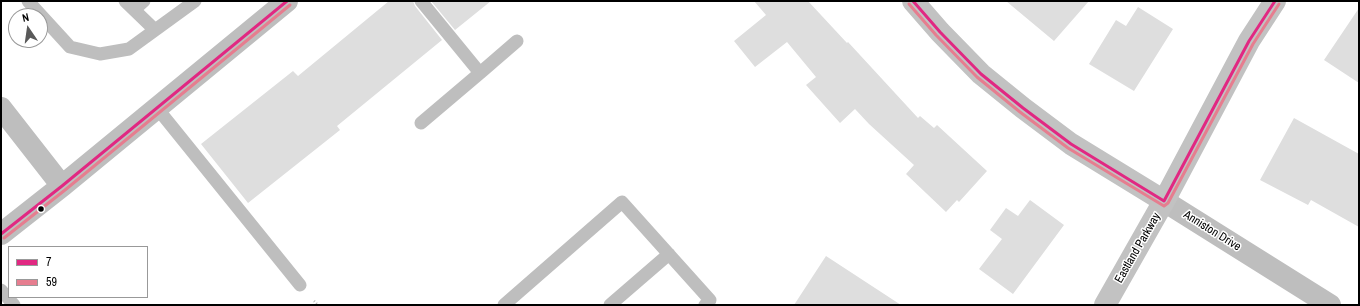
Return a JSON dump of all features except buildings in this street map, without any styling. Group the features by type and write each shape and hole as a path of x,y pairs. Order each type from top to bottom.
{"street":[{"path":"1,234 288,1"},
{"name":"Anniston Drive","path":"913,1 940,32 981,74 1071,144 1330,305"},
{"name":"Eastland Parkway","path":"1105,305 1164,201 1249,41 1274,1"},
{"path":"1,108 62,186"}],"lane":[{"path":"28,1 70,47 100,54 129,49 195,1"},
{"path":"421,1 480,73"},
{"path":"135,4 155,30"},
{"path":"421,124 517,40"},
{"path":"157,108 300,286"},
{"path":"504,305 622,202 710,300 705,305"},
{"path":"610,305 669,254"},
{"path":"1,290 14,305"}],"transit line":[{"name":"7","path":"1,234 62,186 287,1"},
{"name":"7","path":"913,1 940,32 981,74 1023,108 1071,144 1164,201 1249,41 1275,1"},
{"name":"59","path":"909,4 936,35 977,77 1020,112 1068,148 1164,206 1168,203 1253,44 1279,4"},
{"name":"59","path":"4,238 65,190 290,5"}]}
